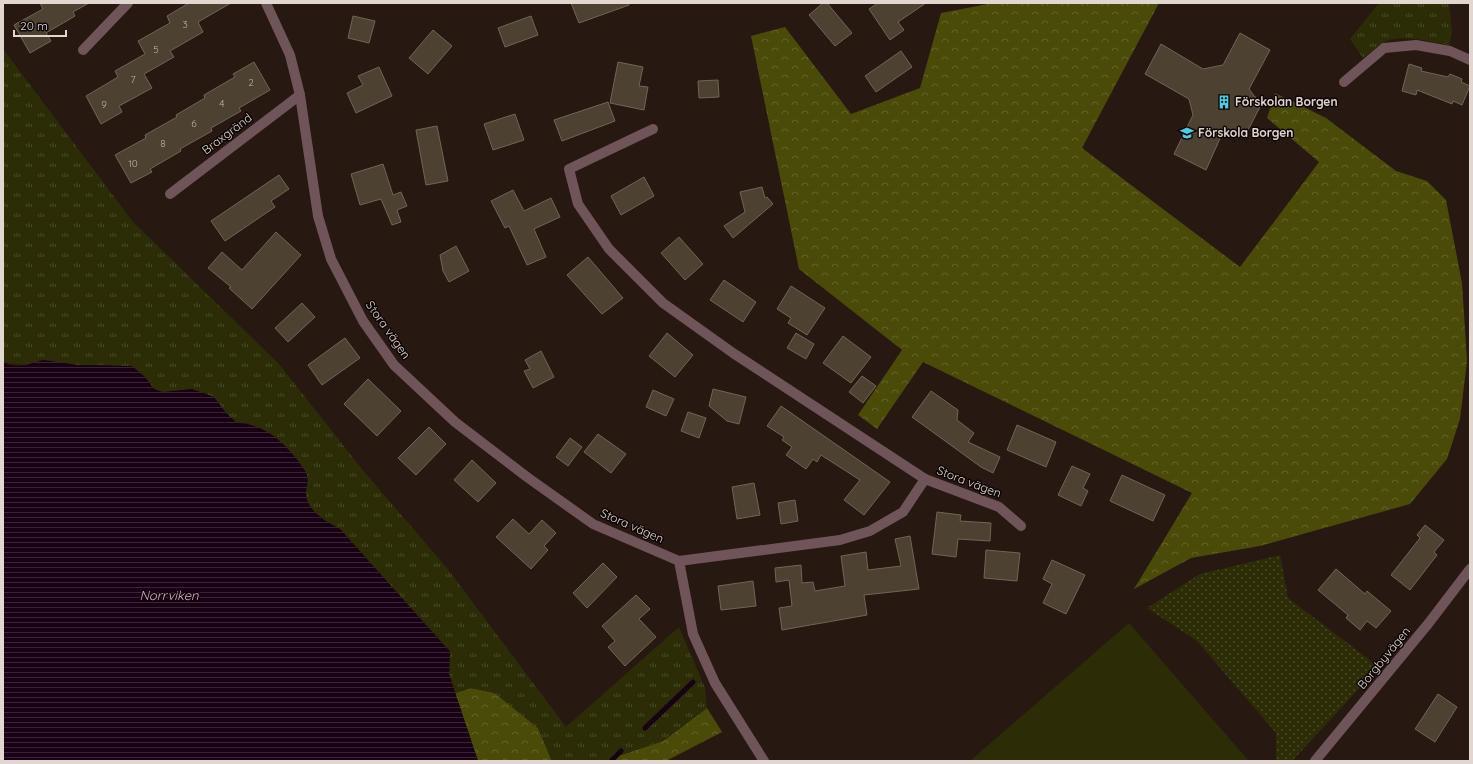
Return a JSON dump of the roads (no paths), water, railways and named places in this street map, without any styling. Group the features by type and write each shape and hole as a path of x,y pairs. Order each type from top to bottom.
{"street":[{"path":"83,50 128,3"},
{"name":"Stora vägen","path":"266,3 290,55 300,95 318,216 331,260 363,321 394,365 456,422 527,477 593,524 679,561 840,540 870,531 903,512 925,479"},
{"path":"1344,82 1384,48 1416,45 1450,51 1470,60"},
{"name":"Braxgränd","path":"170,194 300,95"},
{"name":"Stora vägen","path":"653,129 569,169 578,204 609,248 663,303 733,354 925,479 1000,507 1021,526"},
{"path":"679,561 693,634 715,683 764,761"},
{"name":"Borgbyvägen","path":"1315,761 1428,624 1470,568"}],"water":[{"name":"Norrviken","path":"43,360 77,365 132,366 145,377 154,389 163,392 192,389 214,397 226,413 237,423 256,426 272,435 287,447 299,462 308,477 306,493 309,505 318,515 340,529 450,652 449,674 478,761 3,761 3,361 7,364 17,366"}],"waterway":[{"path":"645,728 693,682"},
{"path":"611,761 621,751"}],"place":[{"name":"Förskolan Borgen","path":"1224,102"},
{"name":"Förskola Borgen","path":"1187,133"}]}
